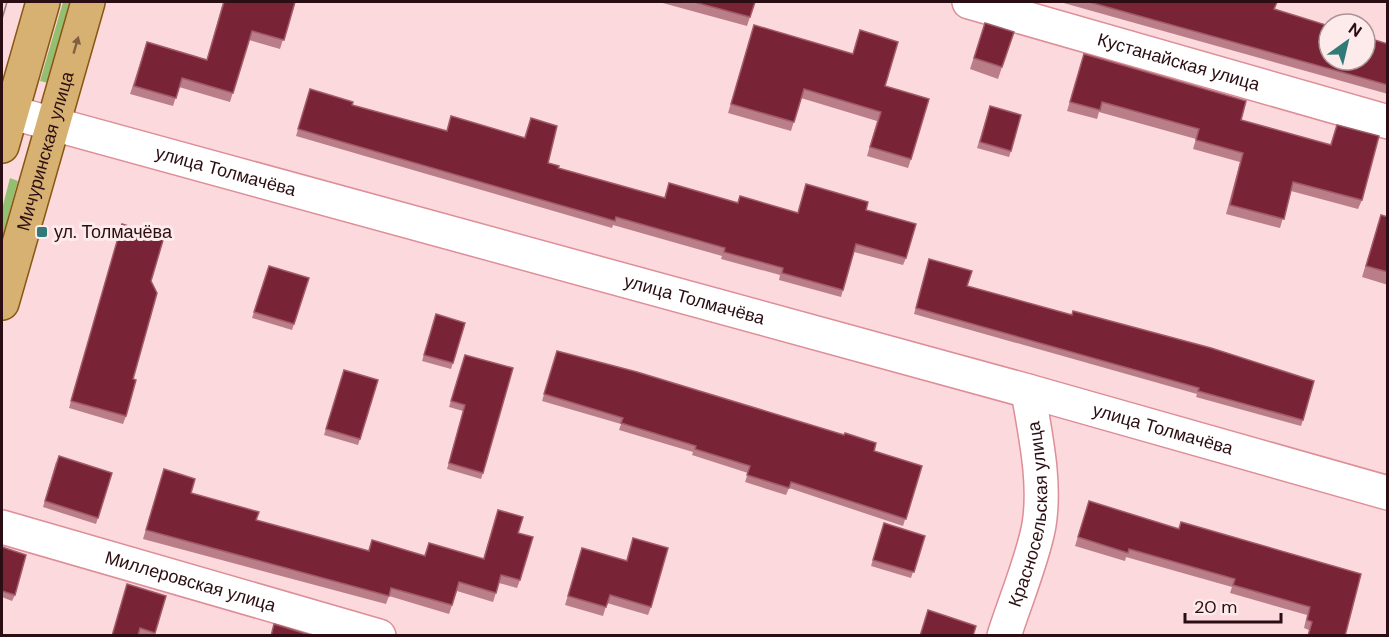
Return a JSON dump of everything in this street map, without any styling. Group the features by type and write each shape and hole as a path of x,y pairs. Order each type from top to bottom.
{"main road":[{"path":"2,146 6,112 43,2"},
{"name":"Мичуринская улица","path":"2,303 88,2"}],"street":[{"name":"Кустанайская улица","path":"969,2 1388,122"},
{"name":"улица Толмачёва","path":"6,112 1028,391 1388,493"},
{"name":"Красносельская улица","path":"1004,636 1039,525 1038,452 1028,391"},
{"name":"Миллеровская улица","path":"2,527 379,636"}],"green space":[{"path":"63,2 71,2 48,83 40,81"},
{"path":"10,178 18,181 2,239 2,209"}],"building":[{"path":"224,2 295,2 284,40 252,31 233,93 182,78 176,98 134,86 147,42 207,60"},
{"path":"694,2 755,2 750,17"},
{"path":"1089,2 1277,2 1274,9 1317,22 1317,65"},
{"path":"985,23 1014,32 1002,67 974,58"},
{"path":"754,25 853,54 860,30 898,42 885,86 929,99 911,159 870,147 881,112 804,89 794,122 731,104"},
{"path":"1377,41 1388,44 1388,85 1341,72 1377,72"},
{"path":"1084,54 1246,101 1241,120 1331,145 1337,125 1379,136 1362,200 1293,182 1284,219 1230,205 1243,153 1196,140 1199,129 1102,102 1100,110 1070,102"},
{"path":"310,89 353,102 352,105 447,131 451,116 525,138 531,118 557,126 548,163 559,166 558,168 665,198 669,183 738,203 740,196 798,213 806,184 868,202 866,210 916,224 906,258 856,244 843,290 782,273 783,268 724,252 725,248 616,217 615,221 298,129"},
{"path":"990,106 1021,115 1011,151 980,142"},
{"path":"1381,215 1388,217 1388,272 1366,266"},
{"path":"122,224 164,237 151,281 157,293 133,379 136,380 126,416 71,401"},
{"path":"929,259 972,271 967,286 1072,315 1073,311 1211,348 1314,381 1303,420 1198,391 1199,388 916,308"},
{"path":"269,266 309,278 294,324 254,312"},
{"path":"436,314 465,323 453,363 424,355"},
{"path":"557,351 637,372 876,443 874,451 922,466 906,519 791,482 789,488 747,475 750,466 695,449 696,446 621,423 623,418 544,394"},
{"path":"465,355 513,368 483,473 449,463 465,405 451,401"},
{"path":"344,370 378,380 360,439 326,429"},
{"path":"59,456 112,473 98,518 45,501"},
{"path":"164,469 195,479 191,493 259,512 256,520 369,551 372,540 425,556 429,543 484,559 498,510 523,517 518,533 533,537 520,580 501,575 496,593 459,582 452,605 391,588 389,596 146,530"},
{"path":"1089,501 1179,529 1181,522 1361,574 1345,636 1308,636 1312,622 1307,620 1310,607 1233,585 1235,579 1129,549 1128,553 1078,537"},
{"path":"884,523 925,536 914,572 873,560"},
{"path":"633,538 668,548 651,607 610,595 606,607 568,596 582,548 627,561"},
{"path":"2,547 26,555 15,595 2,591"},
{"path":"127,584 166,596 155,633 140,628 138,636 112,636"},
{"path":"928,610 976,626 973,636 920,636"},
{"path":"274,624 313,636 271,636"}],"tram line":[{"path":"2,19 7,2"}],"place":[{"name":"ул. Толмачёва","path":"42,232"}]}
